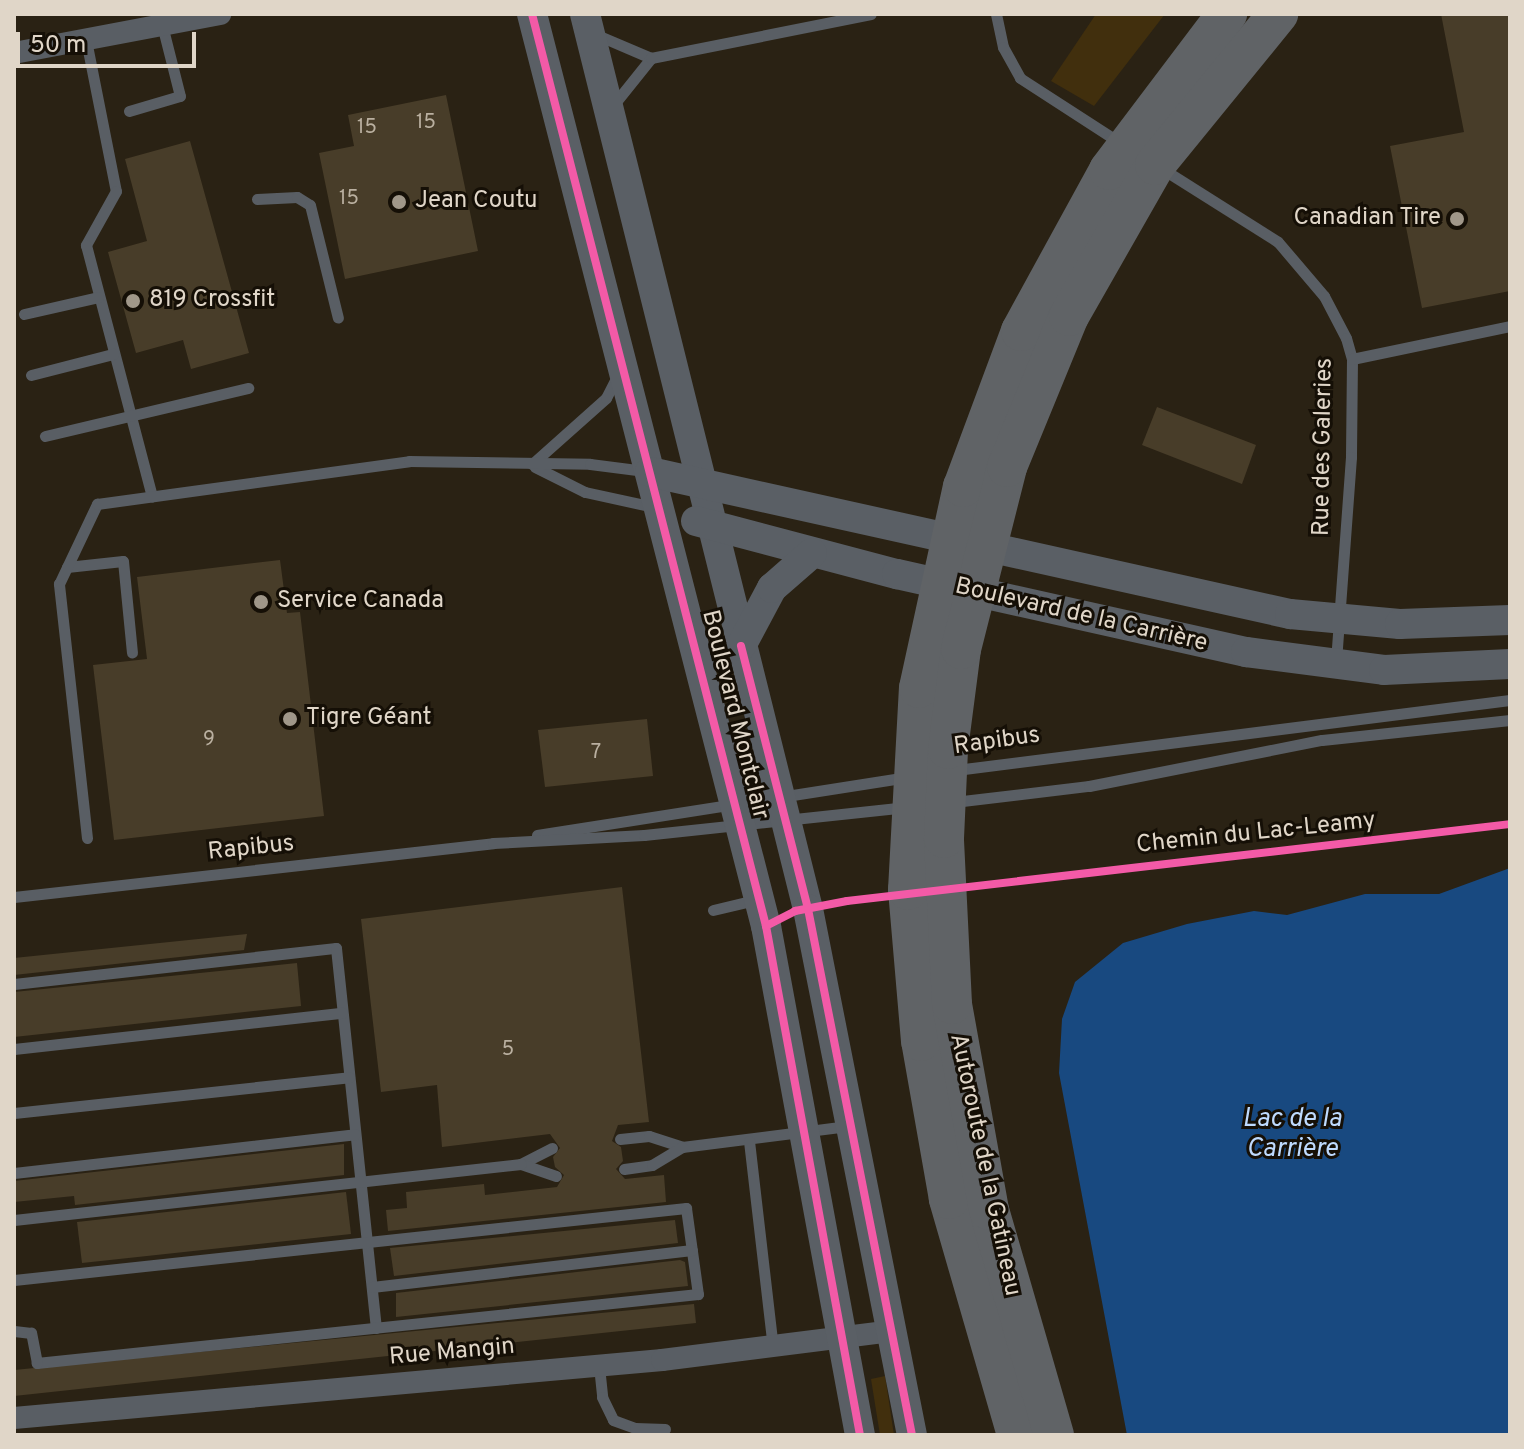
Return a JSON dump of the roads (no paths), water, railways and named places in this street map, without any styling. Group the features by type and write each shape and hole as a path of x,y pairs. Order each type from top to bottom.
{"highway":[{"name":"Autoroute de la Gatineau","path":"1017,1435 949,1199 916,1007 909,823 924,658 963,487 1026,319 1109,170 1173,79 1227,14"},
{"name":"Autoroute de la Gatineau","path":"1054,1435 989,1210 952,1004 944,838 961,649 1001,486 1069,316 1160,158 1278,14"},
{"path":"1001,1386 1008,1435"}],"main road":[{"name":"Boulevard Montclair","path":"532,14 620,368 660,509 759,899 806,1133 860,1435"},
{"name":"Boulevard Montclair","path":"587,21 698,481 783,807 853,1125 912,1435"},
{"name":"Boulevard de la Carrière","path":"650,472 1244,605 1339,620 1438,625 1510,620"},
{"name":"Boulevard de la Carrière","path":"660,509 710,526 812,553 1199,643 1336,665 1408,670 1510,664"},
{"path":"741,646 772,588 812,553"}],"street":[{"path":"14,53 220,14"},
{"name":"Rue Mangin","path":"14,1418 599,1366 893,1331"}],"lane":[{"path":"587,21 607,44 651,58 871,14"},
{"path":"996,14 1003,47 1020,78 1042,95 1134,151"},
{"path":"129,111 180,96 162,25"},
{"path":"86,40 116,191 86,245 152,496"},
{"path":"610,123 617,96 651,58"},
{"name":"Rue des Galeries","path":"1148,159 1227,208 1296,259 1336,316 1352,359 1351,457 1336,665"},
{"path":"257,199 297,197 310,205 338,318"},
{"path":"24,314 98,297"},
{"path":"1352,359 1510,326"},
{"path":"31,375 113,354"},
{"path":"531,465 606,398 620,368"},
{"path":"45,436 248,388"},
{"path":"87,838 59,584 97,504 346,465 409,461 590,464 650,472"},
{"path":"531,465 585,492 660,509"},
{"path":"67,567 123,561 132,653"},
{"name":"Rapibus","path":"14,897 738,813 783,807 860,783 1510,700"},
{"path":"935,804 1089,786 1322,740 1510,720"},
{"name":"Rapibus","path":"493,843 783,807 862,811 921,805"},
{"path":"713,910 759,899"},
{"path":"14,984 336,948 376,1328"},
{"path":"14,1049 342,1013"},
{"path":"14,1113 349,1077"},
{"path":"620,1139 649,1136 682,1147 749,1141 853,1125"},
{"path":"14,1173 355,1134"},
{"path":"749,1141 773,1347"},
{"path":"624,1169 652,1165 682,1147"},
{"path":"14,1220 521,1164 552,1148"},
{"path":"521,1164 556,1176"},
{"path":"14,1280 686,1208 698,1294 37,1363 31,1333 14,1331"},
{"path":"372,1287 692,1250"},
{"path":"599,1366 604,1406 613,1420 635,1428 665,1429"}],"water":[{"name":"Lac de la Carrière","path":"1510,868 1510,1435 1127,1435 1059,1073 1062,1019 1075,982 1123,943 1187,924 1254,911 1287,915 1365,894 1439,894"}],"place":[{"name":"Jean Coutu","path":"399,202"},
{"name":"Canadian Tire","path":"1457,219"},
{"name":"819 Crossfit","path":"133,301"},
{"name":"Service Canada","path":"261,602"},
{"name":"Tigre Géant","path":"290,719"}]}
